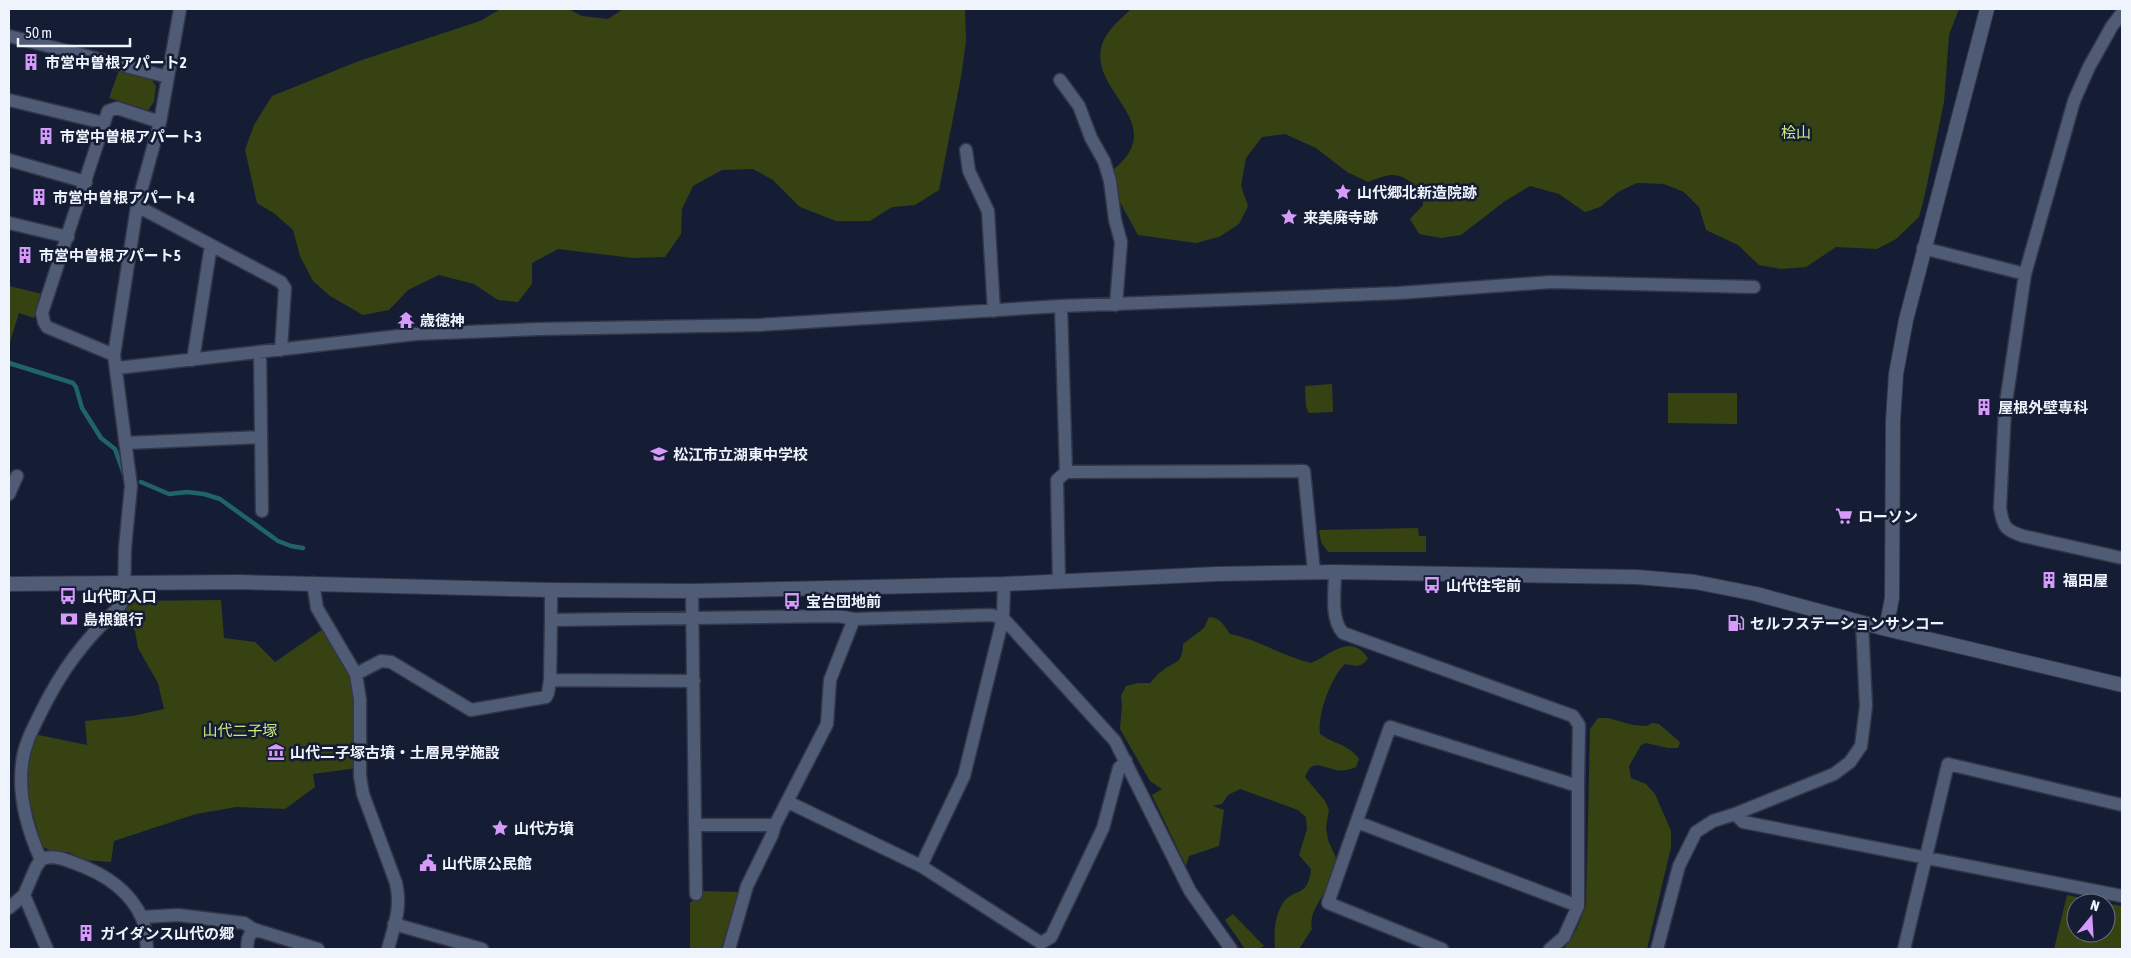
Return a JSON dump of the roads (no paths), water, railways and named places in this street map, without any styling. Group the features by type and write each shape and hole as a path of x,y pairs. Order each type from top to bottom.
{"street":[{"path":"41,860 34,846 24,806 21,778 26,743 52,690 77,651 119,607 124,599 125,548 131,486 114,355 137,206 160,122 180,9"},
{"path":"1886,629 1892,598 1893,421 1896,374 1906,320 1923,248 1987,9"},
{"path":"2122,13 2107,34 2074,101 2024,274 2005,409 2000,508 2002,522 2008,531 2122,558"},
{"path":"9,36 168,76"},
{"path":"1060,80 1079,106 1091,138 1104,161 1110,181 1115,220 1121,242 1116,305"},
{"path":"9,100 104,124"},
{"path":"114,355 47,326 42,313 108,111 117,108 160,122"},
{"path":"966,150 969,171 988,211 994,311"},
{"path":"9,160 86,182"},
{"path":"137,206 281,282 285,288 281,350"},
{"path":"9,223 68,237"},
{"path":"193,360 211,245"},
{"path":"1923,248 2024,274"},
{"path":"116,368 416,334 538,329 759,325 1061,306 1400,293 1551,282 1754,287"},
{"path":"1061,306 1066,472"},
{"path":"260,352 262,511"},
{"path":"126,443 261,437"},
{"path":"1059,582 1056,480 1066,472 1304,471 1314,572"},
{"path":"9,494 16,476"},
{"path":"9,584 125,582 314,583 552,590 692,591 1004,584 1217,574 1314,572 1637,577 1686,582 1756,594 1886,629 2122,685"},
{"path":"1334,572 1335,616 1337,627 1343,633 1573,716 1579,725 1578,906 1564,937 1550,949"},
{"path":"314,583 317,608 356,674 360,700 360,776 363,794 396,883 399,904 388,949"},
{"path":"921,866 964,776 1003,618 1004,584"},
{"path":"356,674 381,661 391,662 471,710 546,697 550,680 552,590"},
{"path":"692,591 696,894"},
{"path":"551,620 838,616 854,619 990,615 1003,618 1115,741 1190,891 1230,949"},
{"path":"729,949 747,886 775,825 827,724 830,680 854,619"},
{"path":"1656,949 1679,866 1684,852 1696,832 1712,821 1735,814 1834,774 1850,762 1861,746 1866,706 1862,623"},
{"path":"550,680 694,681"},
{"path":"1442,949 1328,903 1390,728 1578,786"},
{"path":"788,802 921,866 1041,943 1051,937 1099,836 1119,768 1126,761"},
{"path":"1904,949 1948,764 2122,805"},
{"path":"1735,814 1743,822 2122,896"},
{"path":"1357,822 1578,906"},
{"path":"695,825 775,825"},
{"path":"9,908 24,895 41,860 50,857 69,861 87,867 111,879 125,894 142,917 147,949"},
{"path":"24,895 47,949"},
{"path":"142,917 196,916 244,923 253,929 318,949"},
{"path":"394,924 482,949"},
{"path":"247,949 248,939 253,929"}],"waterway":[{"path":"9,363 73,383 82,408 101,438 115,449 124,474"},
{"path":"141,482 169,494 187,492 204,494 220,499 278,541 303,548"}],"place":[{"name":"市営中曽根アパート2","path":"31,62"},
{"name":"市営中曽根アパート3","path":"46,136"},
{"name":"山代郷北新造院跡","path":"1343,192"},
{"name":"市営中曽根アパート4","path":"39,197"},
{"name":"来美廃寺跡","path":"1289,217"},
{"name":"市営中曽根アパート5","path":"25,255"},
{"name":"歳徳神","path":"406,320"},
{"name":"屋根外壁専科","path":"1984,407"},
{"name":"松江市立湖東中学校","path":"659,454"},
{"name":"ローソン","path":"1844,516"},
{"name":"福田屋","path":"2049,580"},
{"name":"山代住宅前","path":"1432,585"},
{"name":"山代町入口","path":"68,596"},
{"name":"宝台団地前","path":"792,601"},
{"name":"島根銀行","path":"69,619"},
{"name":"セルフステーションサンコー","path":"1736,623"},
{"name":"山代二子塚古墳・土層見学施設","path":"276,752"},
{"name":"山代方墳","path":"500,828"},
{"name":"山代原公民館","path":"428,863"},
{"name":"ガイダンス山代の郷","path":"86,933"}],"park label":[{"name":"桧山","path":"1796,132"},
{"name":"山代二子塚","path":"240,730"}]}
